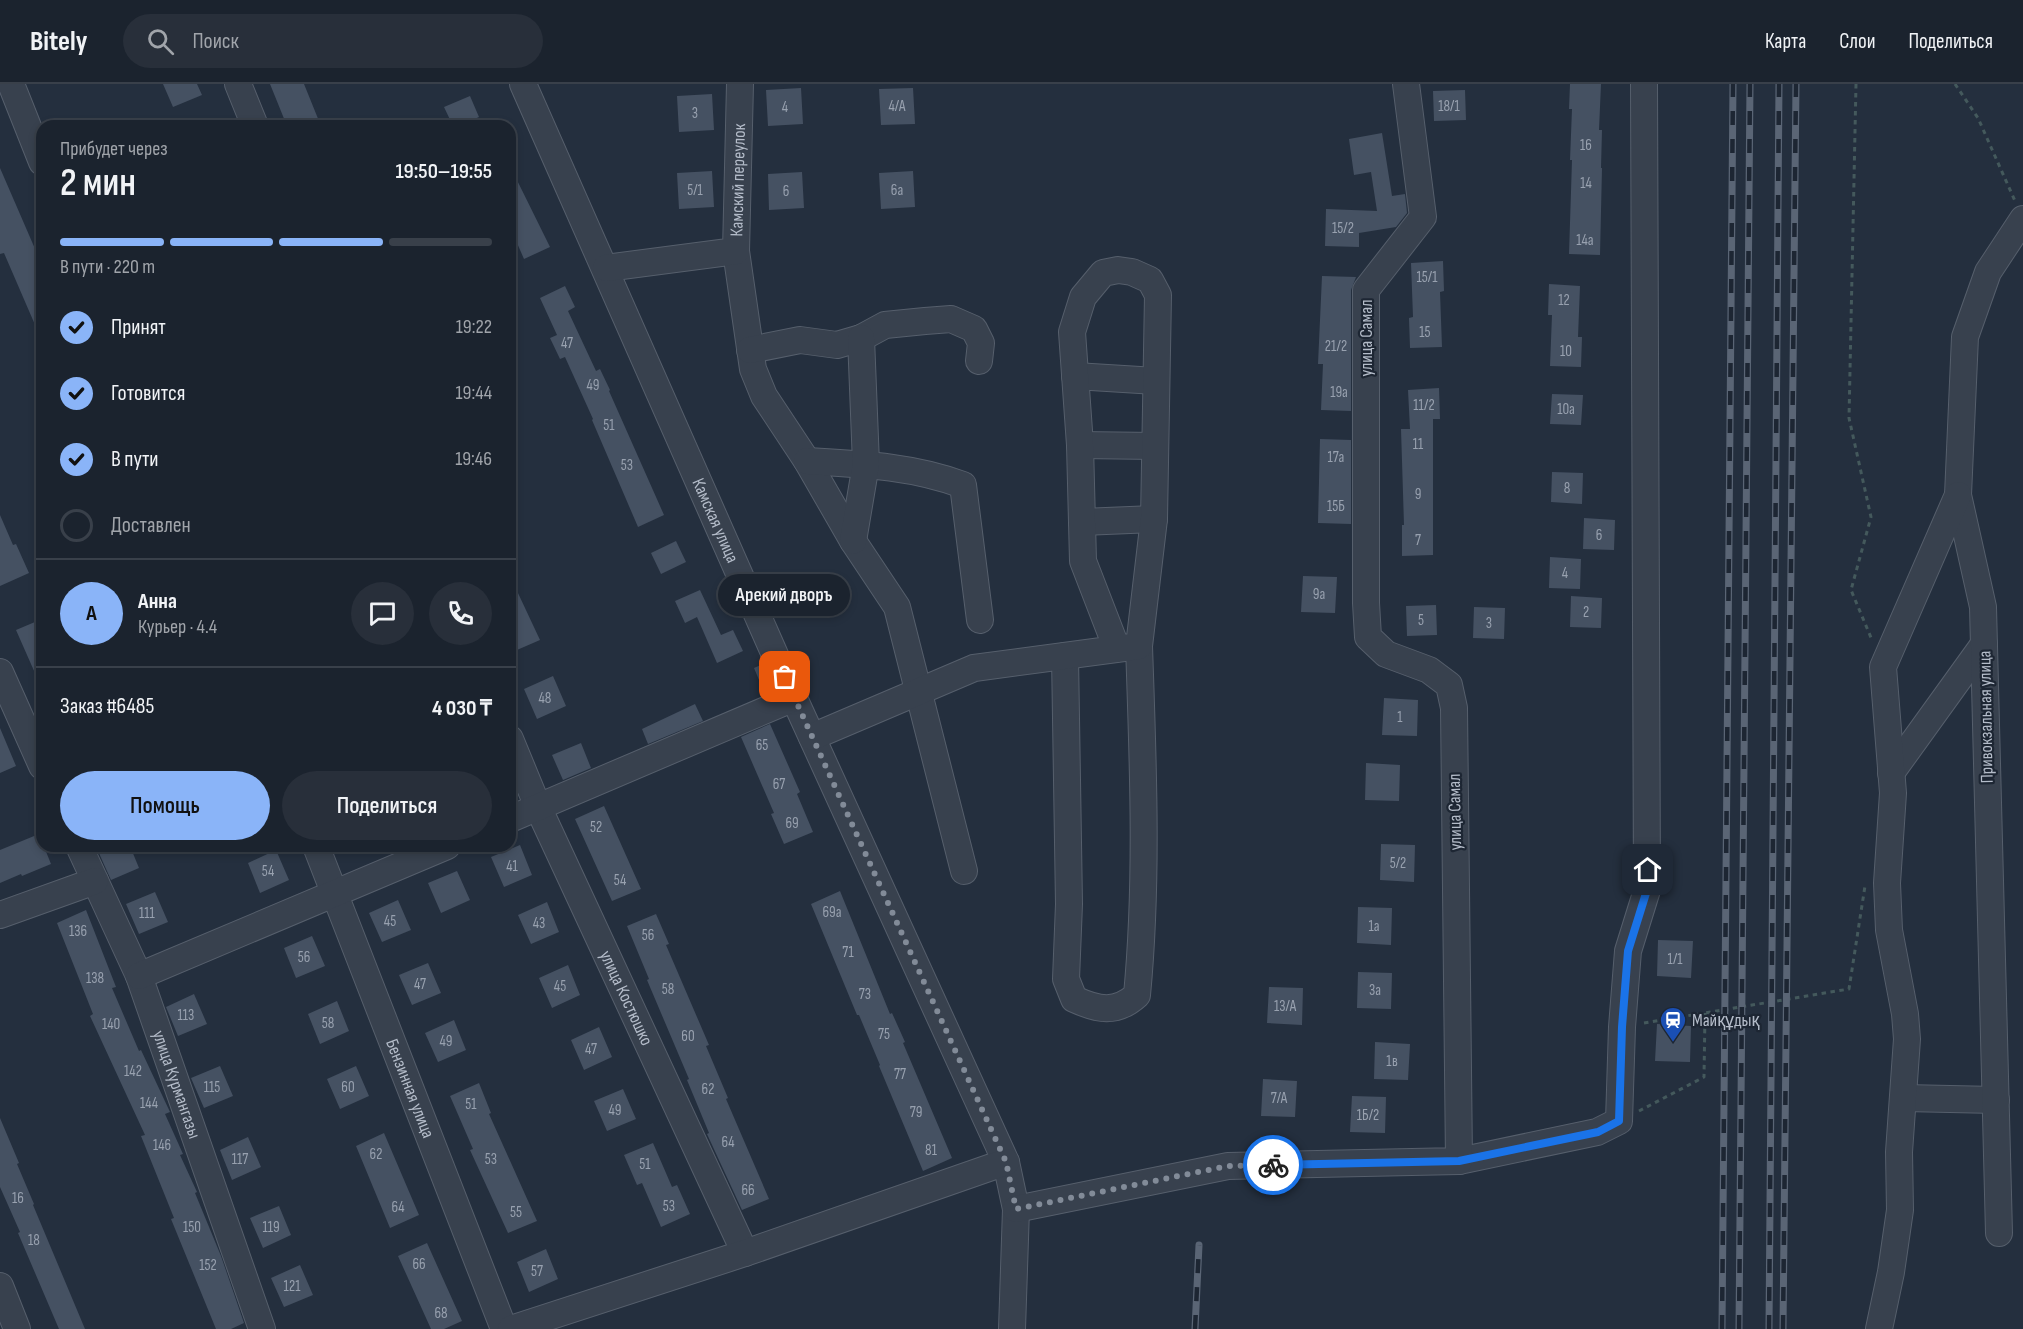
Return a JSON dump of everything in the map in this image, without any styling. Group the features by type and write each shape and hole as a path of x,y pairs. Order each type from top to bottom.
{"street":[{"path":"11,84 36,147"},
{"path":"238,84 253,120"},
{"name":"Камская улица","path":"523,84 794,698 1006,1162 1016,1209 1012,1329"},
{"name":"Камский переулок","path":"606,268 736,251 740,84"},
{"name":"улица Самал","path":"1406,84 1423,217 1366,291 1366,603 1368,637 1386,654 1429,670 1449,685 1454,708 1459,1161"},
{"path":"1016,1209 1228,1166 1459,1161 1598,1132 1619,1121 1622,1027 1628,951 1647,890 1644,84"},
{"name":"Привокзальная улица","path":"1999,1233 1983,608 1958,495 1965,337 1988,272 2022,219"},
{"path":"736,251 753,369 764,396 807,462 852,541 897,607 964,871"},
{"path":"1065,656 1069,904 1066,979 1074,999 1094,1009 1128,1003 1137,995 1142,942 1143,771 1128,648 1154,519 1158,295 1150,280 1132,272 1118,270 1103,273 1083,297 1072,332 1080,445 1083,561 1128,648"},
{"path":"750,350 800,340 837,345 861,338 885,325 951,319 974,329 981,344 979,361"},
{"path":"852,541 866,465 861,338"},
{"path":"1075,376 1156,381"},
{"path":"1080,445 1155,446"},
{"path":"807,462 866,465 939,476 963,485 980,620"},
{"path":"1879,1329 1891,1272 1900,1210 1899,1152 1907,1040 1905,1014 1895,968 1888,918 1887,883 1893,793 1883,667 1958,495"},
{"path":"1082,522 1154,519"},
{"path":"1891,773 1984,644"},
{"path":"812,737 974,668 1128,648"},
{"path":"0,672 7,707 36,756"},
{"path":"516,816 794,698"},
{"name":"улица Костюшко","path":"516,754 538,807 745,1253"},
{"name":"улица Курмангазы","path":"82,852 139,976 262,1329"},
{"name":"Бензинная улица","path":"318,852 504,1329"},
{"path":"139,976 433,852"},
{"path":"0,915 95,881"},
{"path":"1904,1098 1996,1100"},
{"path":"511,1329 745,1253 1006,1162"},
{"path":"0,1286 17,1329"}],"path":[{"path":"1856,84 1849,418 1871,517 1851,590 1883,667"},
{"path":"1955,84 1978,118 2022,219"},
{"path":"1622,1027 1848,989 1863,889 1868,880"},
{"path":"1619,1121 1704,1077 1705,1013"}],"building":[{"path":"163,84 197,84 202,95 173,107"},
{"path":"270,84 304,84 319,120 285,120"},
{"path":"1570,84 1601,84 1600,255 1569,254 1572,160 1570,160 1572,109 1569,109"},
{"path":"801,88 803,124 768,126 766,90"},
{"path":"913,88 915,124 881,125 879,89"},
{"path":"1465,90 1466,120 1434,121 1433,91"},
{"path":"712,94 714,130 679,132 677,96"},
{"path":"470,96 479,117 472,120 450,120 444,107"},
{"path":"1382,133 1392,196 1405,194 1407,213 1396,227 1359,233 1359,247 1325,246 1326,209 1377,211 1371,172 1354,175 1349,139"},
{"path":"0,168 36,251 36,327 4,253 0,254"},
{"path":"712,171 714,207 679,209 677,173"},
{"path":"913,171 915,207 881,209 879,173"},
{"path":"802,172 804,208 769,210 768,174"},
{"path":"516,178 550,247 524,259 516,241"},
{"path":"1443,261 1444,291 1440,292 1442,347 1410,348 1409,318 1413,317 1411,263"},
{"path":"1322,276 1356,277 1351,290 1351,411 1321,410 1323,364 1318,364"},
{"path":"1549,284 1580,286 1578,337 1582,337 1581,367 1550,366 1552,315 1548,315"},
{"path":"565,286 575,307 568,311 596,371 600,369 610,390 664,515 638,527 565,357 560,359 550,338 557,335 540,298"},
{"path":"1439,388 1440,419 1433,419 1433,555 1402,556 1402,525 1404,525 1401,429 1410,429 1408,390"},
{"path":"1552,394 1583,395 1581,425 1550,424"},
{"path":"1320,439 1351,440 1351,524 1318,523"},
{"path":"1552,472 1583,473 1582,504 1551,502"},
{"path":"0,515 29,573 0,586"},
{"path":"1584,518 1615,520 1614,550 1583,549"},
{"path":"676,541 686,562 661,574 651,553"},
{"path":"1550,557 1581,559 1580,589 1549,588"},
{"path":"1303,576 1337,577 1335,613 1301,612"},
{"path":"516,589 540,640 516,650"},
{"path":"700,590 721,635 733,630 743,651 717,663 697,617 685,623 675,601"},
{"path":"1571,596 1602,598 1601,628 1570,627"},
{"path":"1436,605 1437,635 1407,636 1406,606"},
{"path":"1474,607 1505,608 1504,639 1473,638"},
{"path":"36,622 36,675 16,630"},
{"path":"763,664 774,690 765,694 754,668"},
{"path":"553,676 566,706 537,719 524,689"},
{"path":"1384,698 1418,700 1417,736 1382,735"},
{"path":"695,704 703,721 648,744 642,729"},
{"path":"770,724 800,792 797,794 813,832 784,844 771,814 774,813 741,737"},
{"path":"0,728 16,766 0,773"},
{"path":"581,743 591,768 563,780 552,755"},
{"path":"1366,763 1400,765 1399,801 1365,800"},
{"path":"604,806 641,889 612,901 575,819"},
{"path":"36,835 36,852 46,852 51,864 0,883 0,850"},
{"path":"1381,844 1415,845 1414,882 1380,880"},
{"path":"520,845 532,875 504,887 491,857 503,852 516,852 516,847"},
{"path":"98,852 132,852 139,868 111,880"},
{"path":"272,852 277,852 289,880 260,893 248,863"},
{"path":"457,871 470,900 441,913 428,883"},
{"path":"840,891 952,1158 923,1171 811,904"},
{"path":"155,892 168,922 139,934 126,904"},
{"path":"398,900 411,930 382,942 369,913"},
{"path":"547,902 559,932 531,944 518,915"},
{"path":"1358,907 1392,908 1391,945 1357,943"},
{"path":"86,910 116,987 112,988 139,1051 141,1050 170,1112 165,1114 183,1154 180,1155 197,1192 195,1193 221,1256 244,1323 231,1329 216,1329 171,1219 174,1218 141,1136 145,1135 90,1016 93,1014 57,923"},
{"path":"656,914 669,944 666,945 709,1045 706,1046 728,1098 726,1099 769,1199 742,1210 707,1134 709,1133 687,1080 689,1079 627,926"},
{"path":"312,936 325,966 296,978 284,948"},
{"path":"1658,940 1693,941 1691,978 1657,976"},
{"path":"428,963 441,993 412,1005 399,975"},
{"path":"568,965 580,995 552,1008 539,978"},
{"path":"1358,972 1392,973 1391,1009 1357,1008"},
{"path":"1269,987 1303,988 1302,1025 1267,1023"},
{"path":"194,994 207,1024 178,1036 166,1007"},
{"path":"337,1001 349,1031 320,1044 308,1014"},
{"path":"454,1020 466,1050 438,1062 425,1033"},
{"name":"Майқұдық","path":"1657,1024 1691,1026 1690,1062 1655,1061"},
{"path":"599,1027 612,1057 584,1070 571,1040"},
{"path":"1375,1042 1410,1044 1408,1080 1374,1079"},
{"path":"220,1066 233,1096 204,1108 191,1078"},
{"path":"356,1066 369,1096 340,1109 327,1079"},
{"path":"1263,1079 1297,1081 1295,1117 1261,1116"},
{"path":"479,1083 491,1113 489,1114 537,1221 508,1233 470,1150 473,1149 450,1096"},
{"path":"623,1089 636,1119 607,1131 594,1101"},
{"path":"1352,1096 1386,1097 1385,1133 1350,1132"},
{"path":"0,1118 19,1163 17,1164 33,1205 85,1329 59,1329 18,1233 20,1232 0,1187"},
{"path":"384,1133 419,1215 390,1228 356,1146"},
{"path":"248,1137 261,1167 232,1180 220,1150"},
{"path":"653,1143 672,1187 677,1185 690,1214 661,1227 642,1183 637,1185 624,1155"},
{"path":"279,1206 291,1235 263,1248 250,1218"},
{"path":"427,1243 462,1321 444,1329 431,1329 398,1256"},
{"path":"546,1249 558,1279 529,1292 517,1262"},
{"path":"300,1265 313,1295 284,1307 271,1278"}],"railway":[{"path":"1722,1329 1733,84"},
{"path":"1739,1329 1750,84"},
{"path":"1769,1329 1779,84"},
{"path":"1783,1329 1796,84"},
{"path":"1195,1329 1199,1245"}],"way so far":[{"path":"785,677 1006,1162 1016,1209 1228,1166 1273,1165"}],"place":[{"name":"Арекий дворъ","path":"785,677"},
{"name":"Майқұдық","path":"1673,1043"}],"route":[{"path":"1273,1165 1459,1161 1598,1132 1619,1121 1622,1027 1628,951 1647,890 1648,870"}]}
